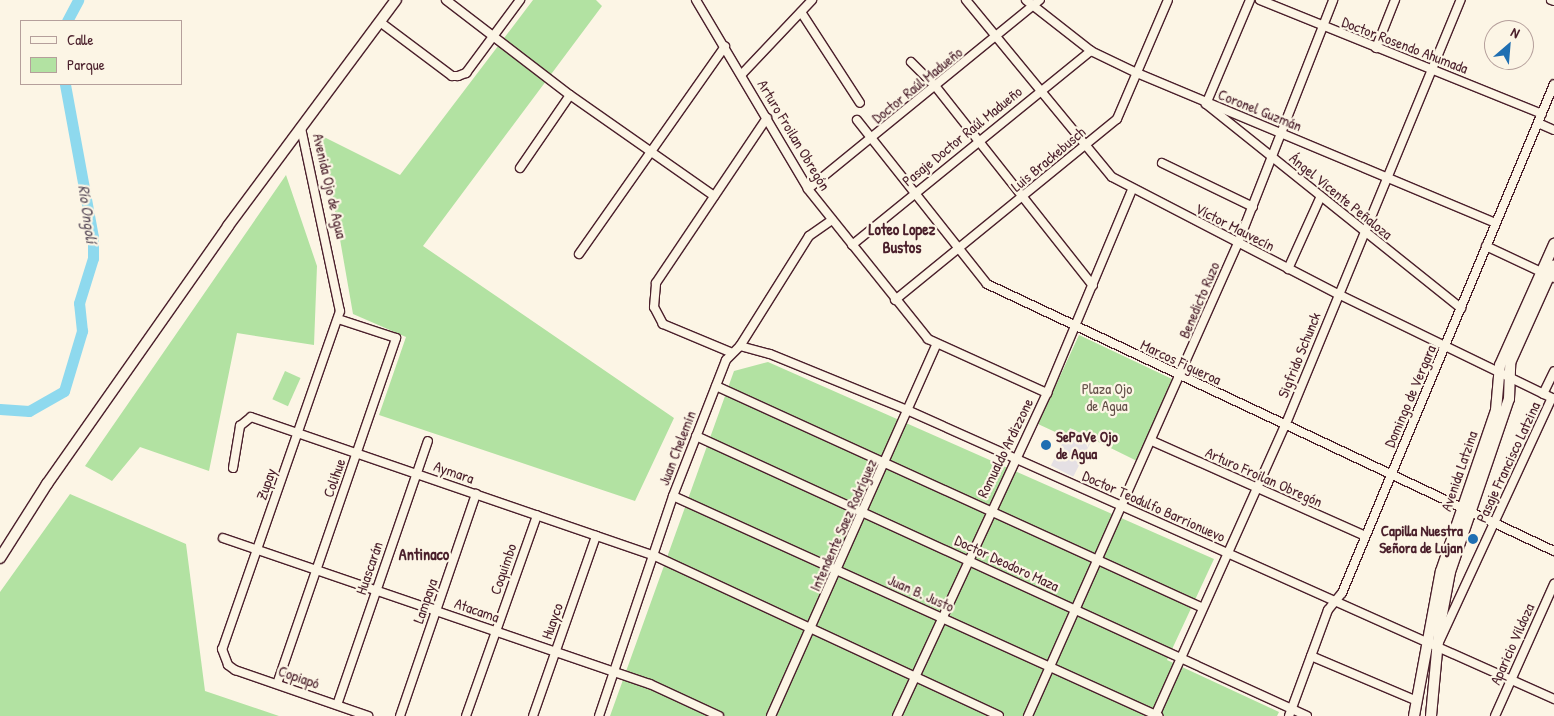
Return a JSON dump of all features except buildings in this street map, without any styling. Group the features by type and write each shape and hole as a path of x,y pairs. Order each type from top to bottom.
{"street":[{"name":"Avenida Ojo de Agua","path":"338,319 341,302 301,128 396,0"},
{"path":"446,0 570,95 714,196"},
{"path":"380,22 452,76 466,73 520,0"},
{"name":"Arturo Froilan Obregón","path":"696,0 742,74 808,189 928,339 1047,393"},
{"path":"742,74 812,0"},
{"name":"Víctor Mauvecín","path":"966,0 999,37 1039,91 1112,177 1132,190 1288,269 1499,374 1553,398"},
{"name":"Coronel Guzmán","path":"1026,0 1091,51 1137,73 1206,104 1280,132 1496,223"},
{"name":"Doctor Raúl Madueño","path":"808,189 999,37 1040,0"},
{"name":"Luis Brackebusch","path":"895,300 1024,198 1117,119 1168,0"},
{"path":"1206,104 1250,0"},
{"name":"Doctor Rosendo Ahumada","path":"1260,0 1322,28 1542,114"},
{"name":"Benedicto Ruzo","path":"1028,716 1152,441 1254,207 1280,132 1333,0"},
{"path":"1376,48 1395,0"},
{"name":"Sigfrido Schunck","path":"1156,716 1203,608 1230,555 1285,426 1461,0"},
{"path":"800,12 860,103"},
{"path":"579,254 725,46"},
{"name":"Pasaje Doctor Raúl Madueño","path":"852,245 914,192 980,143 1039,91 1091,51"},
{"path":"911,62 936,87 1093,286"},
{"name":"Domingo de Vergara","path":"1290,713 1334,603 1391,478 1446,348 1486,246 1554,84"},
{"path":"520,168 570,95"},
{"name":"Ángel Vicente Peñaloza","path":"1206,104 1364,234 1461,308"},
{"path":"767,118 656,283 654,307 663,324 730,352 740,346 809,236 832,220"},
{"name":"Marcos Figueroa","path":"856,120 987,284 1391,478 1554,551"},
{"path":"1538,124 1554,130"},
{"path":"0,558 47,484 301,128"},
{"path":"1162,164 1254,207"},
{"name":"Romualdo Ardizzone","path":"896,716 990,510 1017,460 1076,327 1132,190"},
{"path":"1288,269 1320,198"},
{"name":"Avenida Latzina","path":"1431,716 1432,644 1441,571 1466,513 1509,399 1510,363 1548,276 1554,244"},
{"path":"1486,246 1548,276"},
{"name":"Avenida Latzina","path":"1466,513 1496,410 1499,374 1554,265"},
{"name":"Zupay","path":"224,659 222,650 338,319"},
{"name":"Colihue","path":"277,684 396,338 338,319"},
{"name":"Intendente Saez Rodríguez","path":"771,716 864,513 937,344"},
{"name":"Doctor Teodulfo Barrionuevo","path":"740,346 770,354 907,410 1334,603 1432,644 1554,699"},
{"name":"Juan Chelemín","path":"599,716 655,556 673,496 730,352"},
{"path":"1543,394 1554,371"},
{"path":"716,386 1203,608"},
{"name":"Pasaje Francisco Latzina","path":"1432,644 1493,525 1553,398"},
{"name":"Aymara","path":"233,468 244,420 251,417 655,556 810,631 999,716"},
{"name":"Doctor Deodoro Maza","path":"696,436 1181,658 1290,713 1306,716"},
{"name":"Huascarán","path":"336,705 428,441"},
{"name":"Arturo Froilan Obregón","path":"1152,441 1365,536"},
{"name":"Lampaya","path":"400,716 476,494"},
{"name":"Juan B. Justo","path":"673,496 1156,716"},
{"name":"Coquimbo","path":"466,716 537,515"},
{"name":"Huayco","path":"533,716 596,536"},
{"name":"Atacama","path":"223,538 614,672 719,716"},
{"name":"Aparicio Vildoza","path":"1494,716 1554,584"},
{"name":"Avenida Latzina","path":"1414,716 1432,644"},
{"path":"1312,656 1417,701"},
{"name":"Copiapó","path":"224,659 235,670 368,716"}],"shaded area":[{"path":"1070,428 1092,439 1073,477 1051,465"}],"green space":[{"path":"533,0 596,0 602,6 423,246 674,418 635,501 379,415 406,337 353,314 322,136 400,175"},
{"path":"286,175 317,266 314,345 237,333 209,471 140,447 112,481 85,466"},
{"name":"Plaza Ojo de Agua","path":"1079,335 1172,379 1137,461 1070,428 1066,437 1038,424"},
{"path":"768,362 1214,559 1167,660 1279,712 1277,716 610,716 734,371"},
{"path":"285,371 301,378 288,406 272,399"},
{"path":"70,494 186,544 205,691 279,716 0,716 0,592"}],"waterway":[{"name":"Río Ongolí","path":"68,20 78,0"},
{"name":"Río Ongolí","path":"0,409 29,411 64,391 82,331 79,303 93,258 93,237 65,85"}],"place":[{"name":"SePaVe Ojo de Agua","path":"1046,445"},
{"name":"Capilla Nuestra Señora de Lujan","path":"1473,539"}],"district":[{"name":"Loteo Lopez Bustos","path":"902,238"},
{"name":"Antinaco","path":"424,554"}]}
